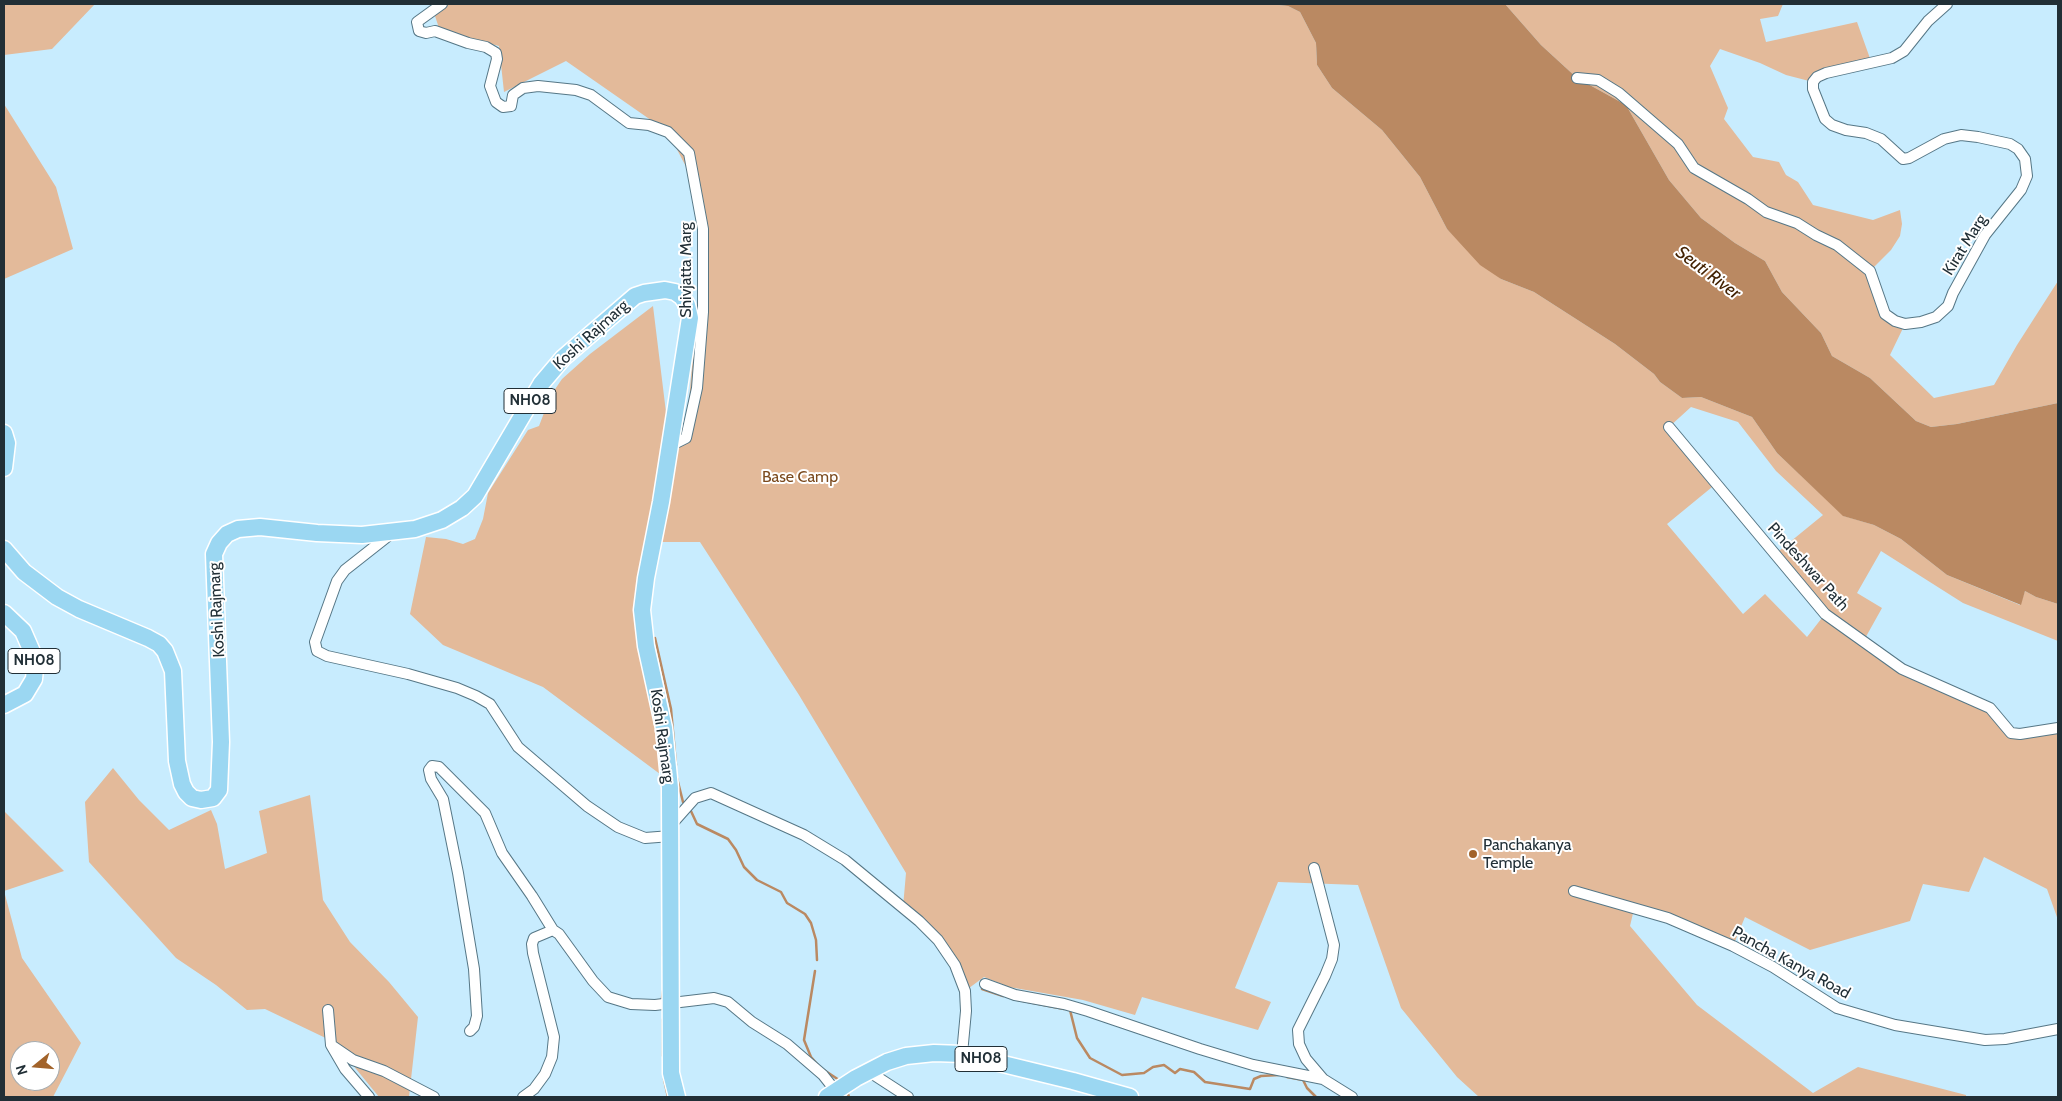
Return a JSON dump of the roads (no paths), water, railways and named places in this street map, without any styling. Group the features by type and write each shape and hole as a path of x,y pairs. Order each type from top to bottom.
{"main road":[{"name":"Koshi Rajmarg","path":"4,549 24,572 57,597 79,609 148,638 165,651 173,671 179,774 186,792 192,798 201,800 213,798 218,790 221,776 221,705 214,554 219,543 227,534 238,529 248,528 273,528 340,534 392,533 415,529 442,520 462,508 475,496 533,396 550,371 569,352 635,296 664,290 675,292 682,297 687,305 690,318 642,610 646,646 664,728 670,788 672,1073 677,1097"},
{"path":"4,433 7,444 4,468"},
{"name":"NH08","path":"4,613 22,631 33,654 35,668 34,679 25,694 4,705"},
{"name":"NH08","path":"834,1095 868,1071 887,1062 920,1054 962,1054 1130,1097"}],"street":[{"name":"Shivjatta Marg","path":"442,4 417,22 419,31 426,33 435,31 468,43 486,47 496,53 497,59 490,86 496,102 503,107 511,106 513,95 523,88 538,86 576,90 591,95 629,122 648,125 668,132 689,153 704,229 703,312 697,388 686,438 670,446"},
{"name":"Kirat Marg","path":"1577,78 1598,80 1619,93 1678,144 1694,168 1748,198 1766,212 1797,223 1837,245 1870,271 1886,314 1895,321 1905,324 1921,322 1936,317 1948,306 1953,293 1985,235 2022,190 2027,176 2025,159 2010,144 1961,135 1944,139 1909,158 1903,158 1880,139 1846,130 1825,119 1813,89 1813,82 1817,77 1826,73 1892,58 1904,51 1928,21 1947,4"},
{"name":"Pindeshwar Path","path":"1669,427 1825,614 1902,670 1990,708 2011,733 2020,734 2058,728"},
{"path":"392,533 345,570 337,581 315,642 317,650 327,656 408,674 457,688 490,704 518,747 532,761 565,785 587,806 618,827 645,838 671,830 696,798 711,793 804,835 845,860 919,920 938,940 954,965 965,991 966,1011 962,1054"},
{"path":"470,1031 474,1027 477,1016 474,969 458,872 443,799 430,779 429,770 432,766 439,767 485,813 502,853 553,930 559,934 593,981 608,996 631,1004 671,1004 714,998 728,1002 752,1022 787,1044 822,1075 834,1095"},
{"path":"1314,868 1334,945 1332,959 1325,976 1298,1030 1299,1044 1306,1059 1323,1079 1352,1097"},
{"name":"Pancha Kanya Road","path":"1574,891 1668,918 1717,939 1773,967 1837,1008 1895,1026 1985,1040 2005,1039 2058,1029"},
{"path":"523,1097 534,1089 545,1074 552,1057 554,1037 532,944 534,938 553,930"},
{"path":"985,984 1015,995 1080,1009 1134,1025 1200,1049 1253,1065 1323,1079"},
{"path":"328,1010 331,1045 345,1069 369,1097"},
{"path":"331,1045 353,1060 384,1071 434,1097"},
{"path":"868,1071 908,1097"}],"water":[{"name":"Seuti River","path":"1269,4 1505,4 1541,45 1577,78 1626,105 1669,180 1701,218 1735,243 1765,261 1782,292 1821,333 1832,356 1870,378 1916,421 1931,427 1957,424 2058,403 2058,604 2036,597 2025,591 2021,605 1947,575 1901,539 1874,525 1843,516 1777,453 1752,417 1701,397 1682,398 1615,344 1534,292 1501,279 1480,265 1447,229 1420,177 1382,130 1332,88 1317,65 1316,43 1300,12 1288,6"}],"waterway":[{"path":"655,638 671,709 676,765"},
{"path":"677,778 683,802"},
{"path":"690,809 697,824 728,839 744,867 757,880 781,892 787,903 805,914 811,923 816,940 817,960"},
{"path":"663,944 663,956"},
{"path":"815,971 804,1040 811,1057 818,1065"},
{"path":"982,989 1003,996"},
{"path":"662,998 663,991"},
{"path":"1013,999 1064,1009"},
{"path":"1070,1010 1077,1038 1090,1058 1122,1075 1144,1073 1153,1067 1164,1065 1175,1073 1180,1069 1194,1072 1205,1082 1250,1089 1254,1079 1261,1076 1279,1075"},
{"path":"663,1019 663,1056"},
{"path":"824,1070 839,1080"},
{"path":"1287,1077 1303,1080 1307,1088 1316,1097"},
{"path":"664,1079 668,1097"}],"place":[{"name":"Panchakanya Temple","path":"1473,854"}],"park label":[{"name":"Base Camp","path":"800,477"}]}
